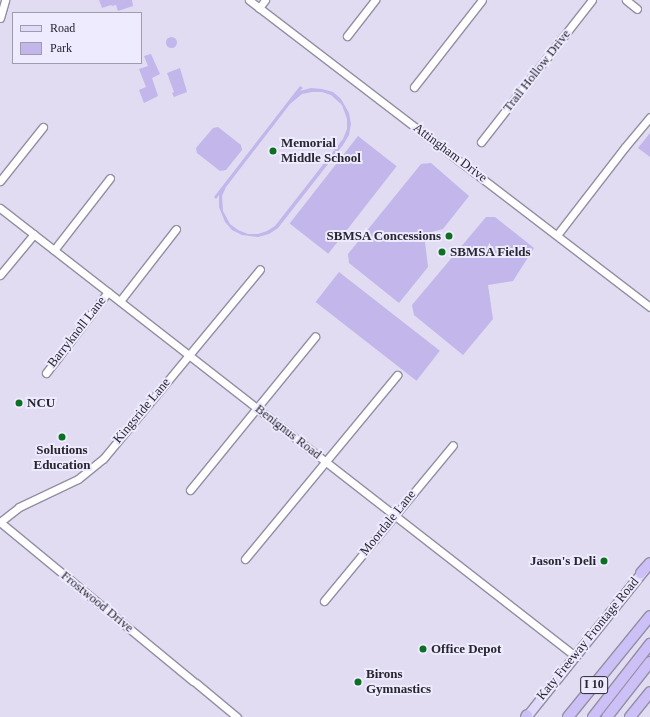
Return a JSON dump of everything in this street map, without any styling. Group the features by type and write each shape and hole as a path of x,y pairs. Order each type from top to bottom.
{"highway":[{"path":"641,573 650,562"},
{"path":"620,652 650,609"},
{"name":"I 10","path":"568,717 650,616"},
{"path":"592,717 650,644"},
{"path":"606,717 650,662"},
{"path":"630,717 650,692"},
{"path":"630,717 650,697"}],"main road":[{"name":"Katy Freeway Frontage Road","path":"526,716 641,573"}],"street":[{"path":"0,18 5,0"},
{"name":"Attingham Drive","path":"249,0 650,307"},
{"path":"259,8 265,0"},
{"path":"347,36 375,0"},
{"path":"414,87 482,0"},
{"name":"Trail Hollow Drive","path":"481,142 592,0"},
{"path":"626,0 637,8"},
{"path":"557,235 629,141 650,117"},
{"path":"0,181 43,127"},
{"path":"54,250 110,178"},
{"name":"Benignus Road","path":"0,208 575,656"},
{"name":"Barryknoll Lane","path":"120,301 176,230"},
{"path":"0,275 34,234"},
{"name":"Kingsride Lane","path":"0,522 19,507 60,489 89,471 103,459 260,268"},
{"name":"Barryknoll Lane","path":"46,373 108,292"},
{"path":"190,490 316,337"},
{"path":"245,559 397,375"},
{"name":"Moordale Lane","path":"324,601 453,445"},
{"name":"Frostwood Drive","path":"0,522 237,717"}],"green space":[{"path":"99,0 132,0 133,6 118,11 116,5 102,8"},
{"path":"169,37 173,37 175,38 175,46 169,47 166,44 166,40"},
{"path":"151,54 160,74 152,78 158,96 144,103 139,90 146,87 139,69 148,66 144,56"},
{"path":"180,68 187,92 174,97 172,93 174,92 167,73"},
{"path":"300,86 303,88 300,91 311,88 322,89 333,92 341,99 349,113 351,124 349,135 343,145 278,228 269,234 258,237 242,235 232,230 225,222 219,207 219,195 216,199 214,197","holes":["322,92 331,95 342,105 347,119 347,129 343,139 275,226 258,234 248,234 238,230 230,224 223,211 222,196 226,187 290,104 302,94"]},
{"path":"218,127 241,145 242,150 226,170 220,171 197,153 196,148 213,128"},
{"path":"650,133 650,157 638,148"},
{"path":"358,136 397,166 328,254 290,223"},
{"path":"431,163 469,196 443,229 424,234 428,267 399,303 349,263 348,254 421,164"},
{"path":"486,217 495,217 534,248 513,281 488,285 493,319 463,355 414,315 412,305"},
{"path":"339,272 440,351 416,381 316,302"}],"place":[{"name":"Memorial Middle School","path":"273,151"},
{"name":"SBMSA Concessions","path":"449,236"},
{"name":"SBMSA Fields","path":"442,252"},
{"name":"NCU","path":"19,403"},
{"name":"Solutions Education","path":"62,437"},
{"name":"Jason's Deli","path":"604,561"},
{"name":"Office Depot","path":"423,649"},
{"name":"Birons Gymnastics","path":"358,682"}]}
